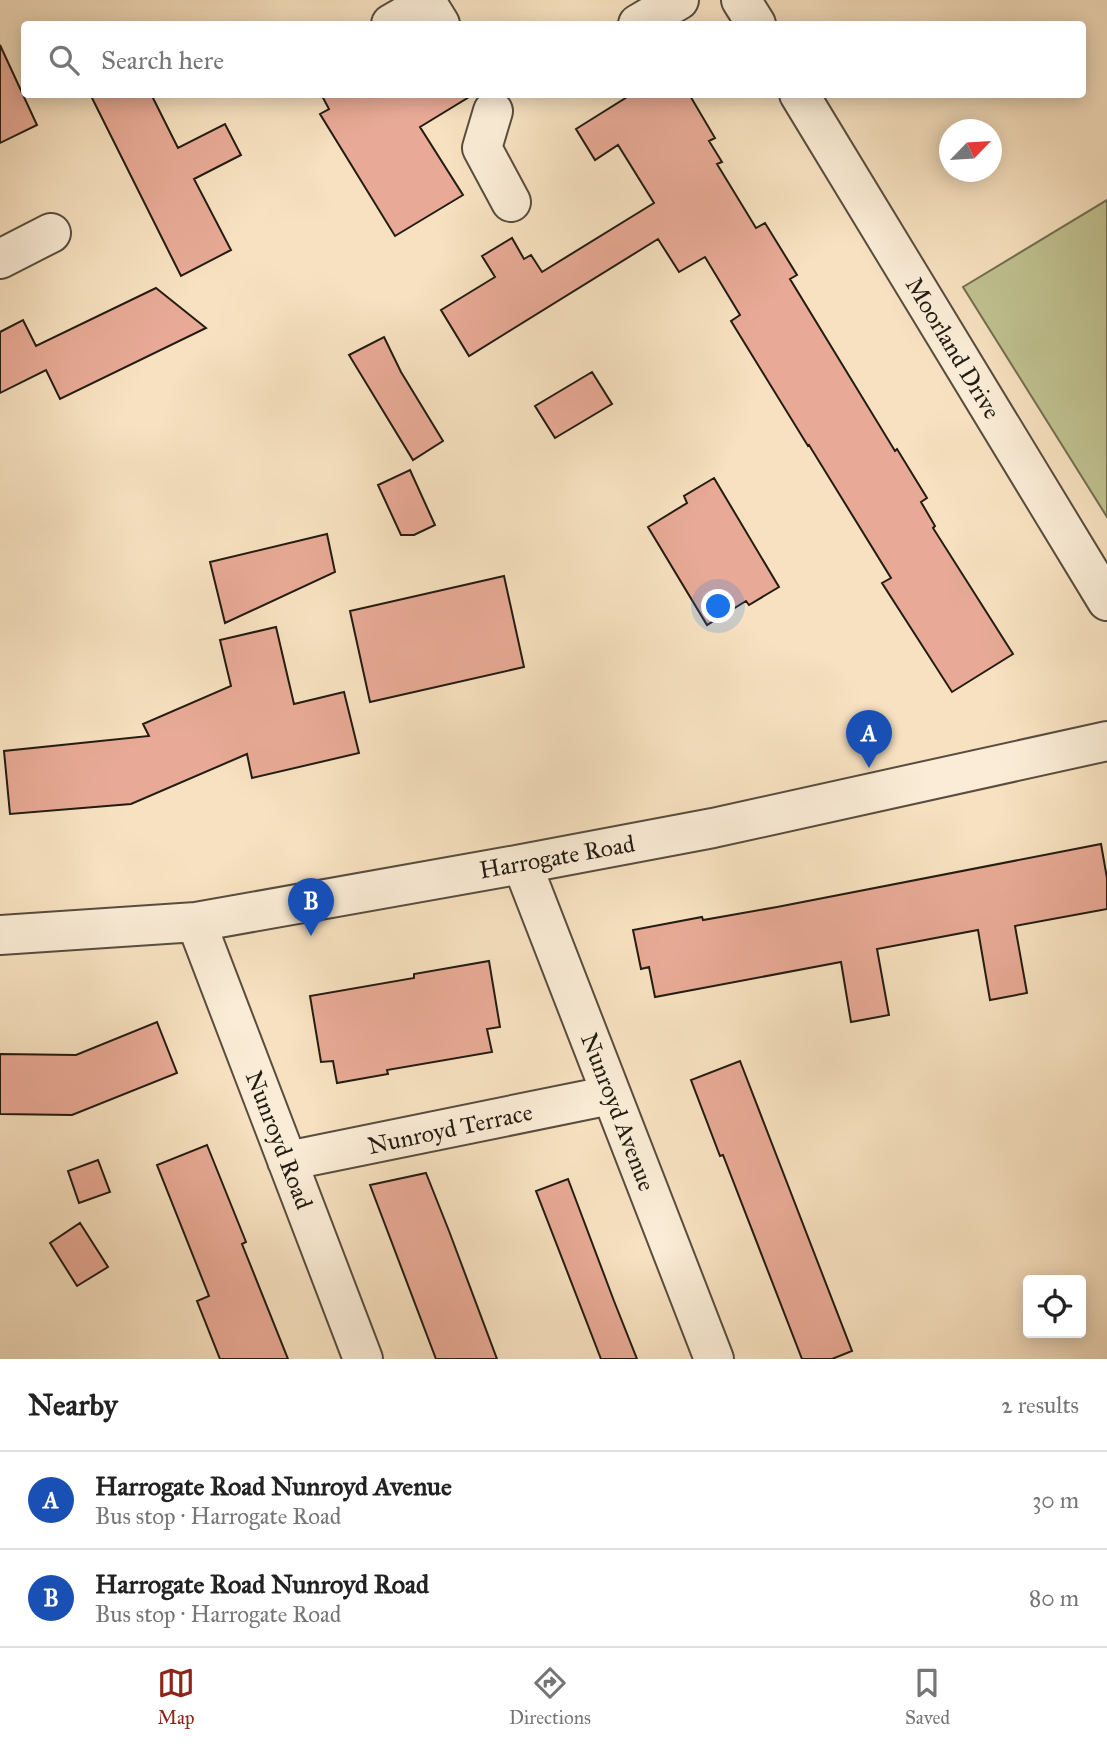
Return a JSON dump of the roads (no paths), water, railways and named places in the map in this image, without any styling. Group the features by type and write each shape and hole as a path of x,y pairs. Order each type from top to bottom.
{"street":[{"path":"643,21 679,0"},
{"path":"741,0 754,21"},
{"path":"396,21 427,3 438,21"},
{"name":"Moorland Drive","path":"801,98 1107,601"},
{"path":"499,100 482,148 511,202"},
{"path":"0,260 51,233"},
{"name":"Harrogate Road","path":"0,935 196,922 713,828 1107,741"},
{"name":"Nunroyd Avenue","path":"522,864 714,1359"},
{"name":"Nunroyd Road","path":"196,922 363,1359"},
{"name":"Nunroyd Terrace","path":"288,1161 611,1096"}],"place":[{"name":"Harrogate Road Nunroyd Avenue","path":"869,768"},
{"name":"Harrogate Road Nunroyd Road","path":"311,936"}]}
